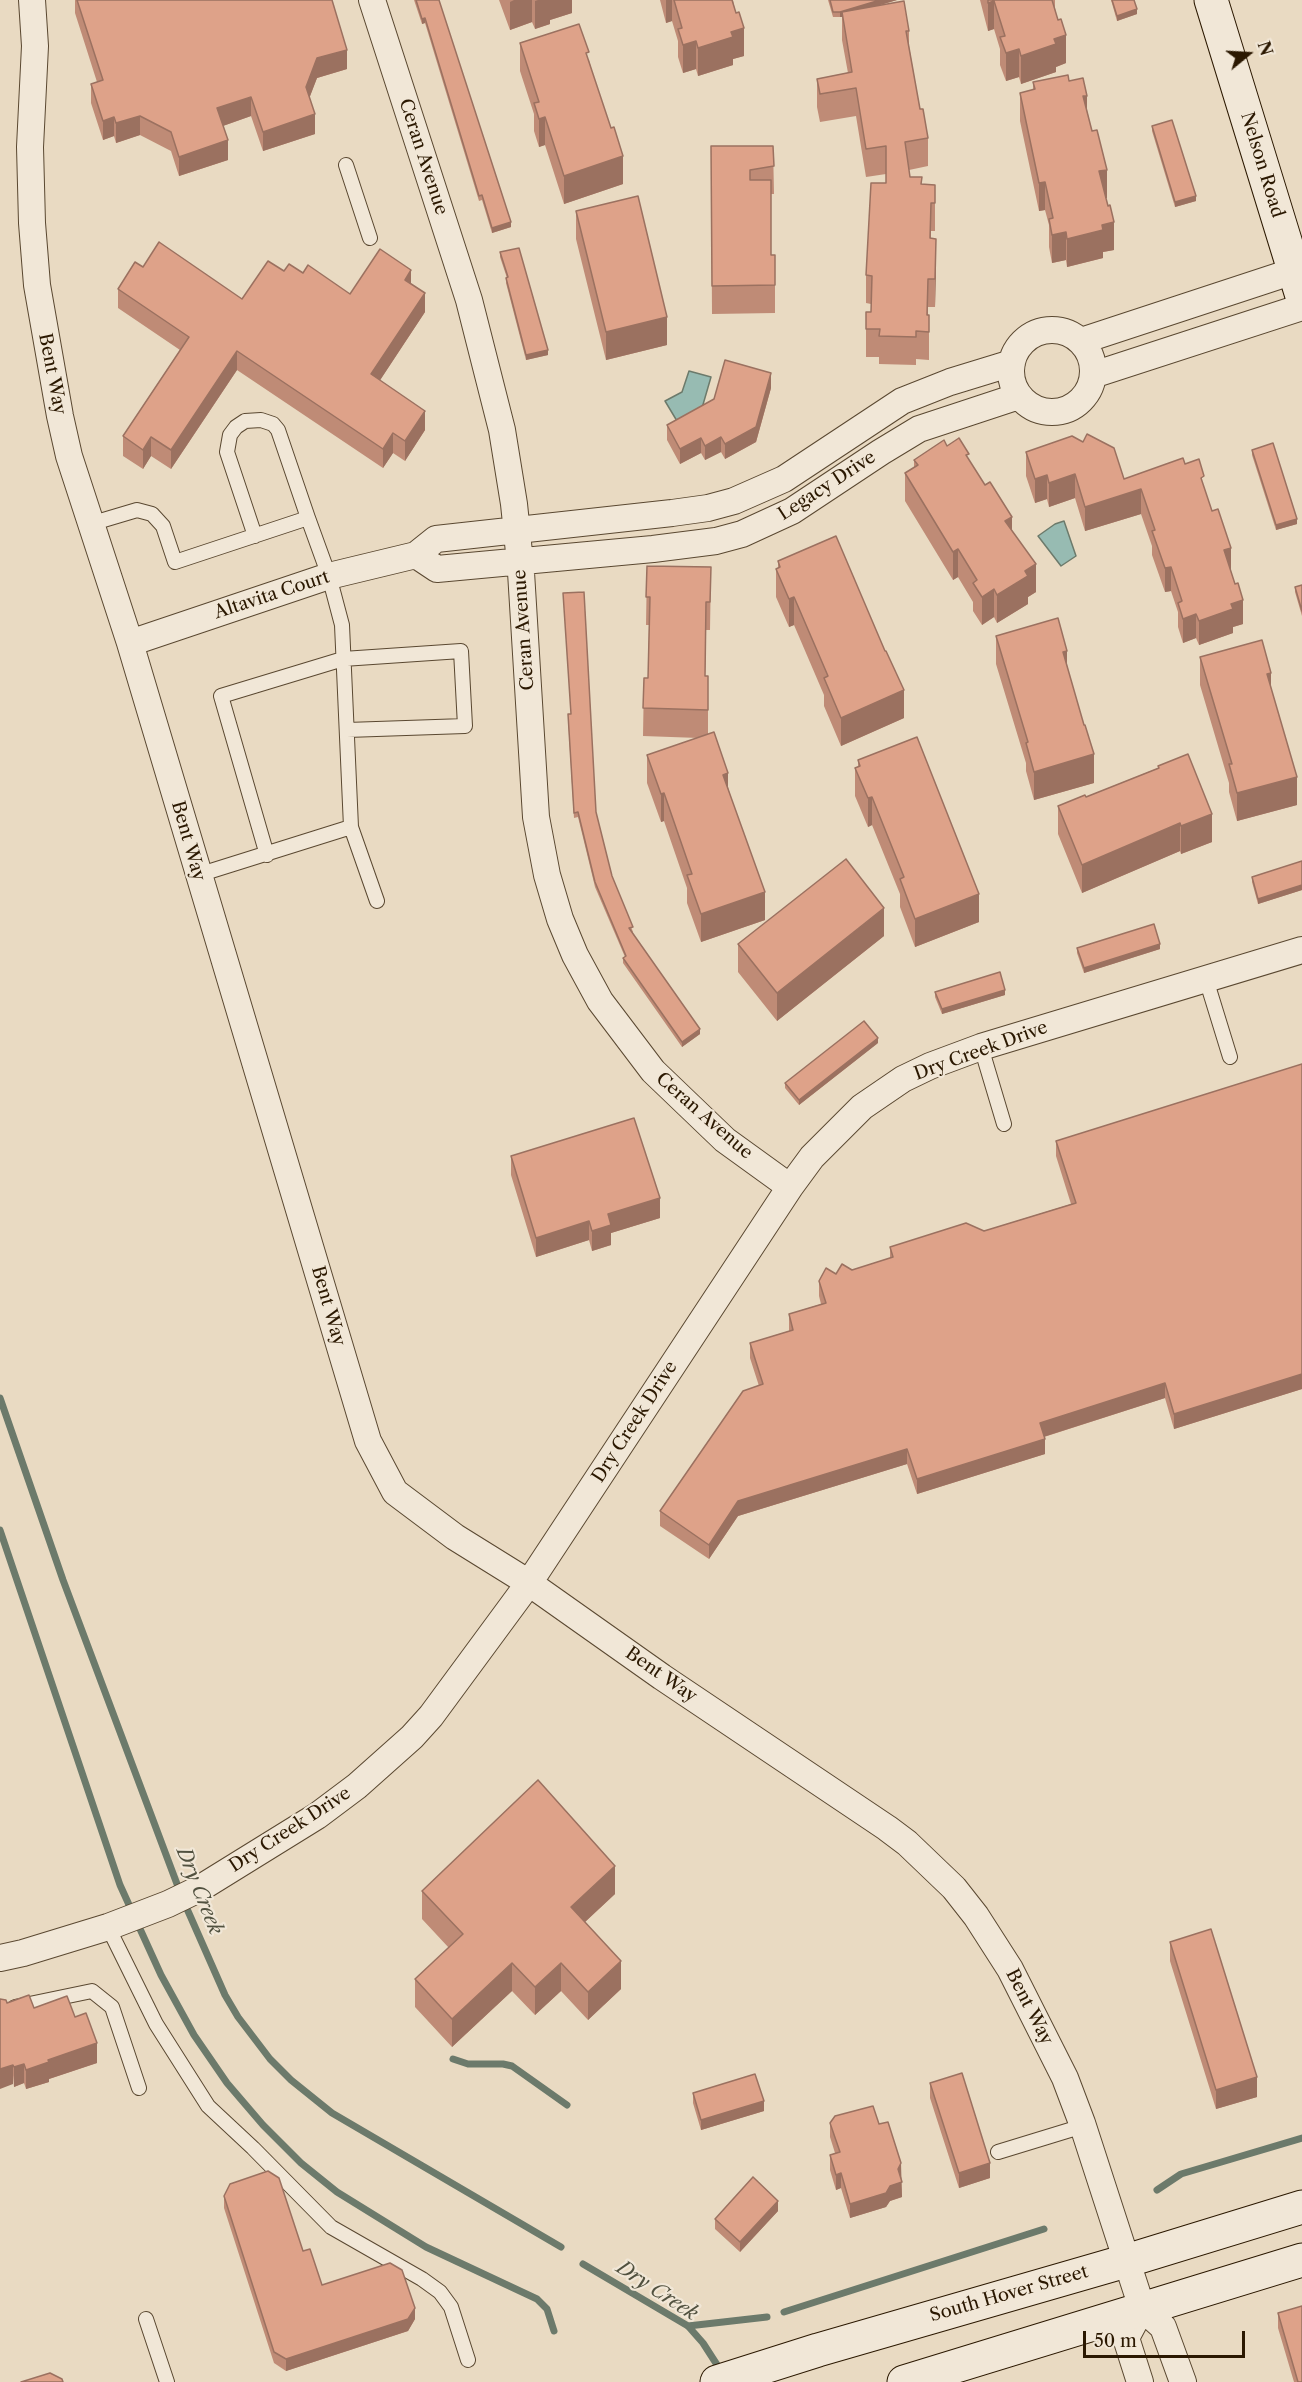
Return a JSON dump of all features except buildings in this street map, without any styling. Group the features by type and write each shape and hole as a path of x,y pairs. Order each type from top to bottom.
{"main road":[{"name":"Nelson Road","path":"1211,0 1298,284"},
{"name":"South Hover Street","path":"727,2379 1302,2207"},
{"path":"904,2382 1302,2260"}],"street":[{"name":"Bent Way","path":"32,0 35,46 30,147 37,285 69,456 129,643 368,1441 395,1492 455,1537 530,1583 662,1677 887,1828 954,1888 976,1916 1010,1969 1060,2068 1083,2126 1142,2308 1163,2327 1183,2382"},
{"name":"Ceran Avenue","path":"372,0 470,300 502,430 520,562 536,817 552,897 567,937 600,1001 652,1071 725,1140 790,1186"},
{"path":"1081,341 1298,284"},
{"path":"1093,375 1302,307"},
{"path":"1061,330 1081,341 1092,360 1093,375 1085,396 1075,405 1063,411 1049,412 1035,409 1019,396 1011,377 1012,363 1020,344 1039,331 1061,330"},
{"name":"Legacy Drive","path":"517,530 699,510 734,501 784,478 902,401 950,382 1012,363"},
{"name":"Legacy Drive","path":"520,562 653,549 716,541 742,534 792,511 919,429 1019,396"},
{"name":"Altavita Court","path":"129,643 329,576 416,555 436,539 517,530"},
{"path":"416,555 437,569 520,562"},
{"name":"Dry Creek Drive","path":"0,1958 108,1927 168,1904 199,1889 317,1816 391,1757 431,1716 530,1583 790,1186 812,1157 838,1129 880,1094 930,1066 981,1047 1302,950"},
{"path":"1140,2382 1126,2337 1142,2308"}],"lane":[{"path":"346,165 370,238"},
{"path":"255,536 227,452 230,435 236,427 245,421 261,420 273,424 278,430 329,576 342,626 351,827 377,901"},
{"path":"90,524 137,510 152,514 163,526 175,562 308,518"},
{"path":"267,855 221,696 344,659 460,651 465,726 347,730"},
{"path":"198,875 351,827"},
{"path":"1206,979 1230,1057"},
{"path":"981,1047 1004,1124"},
{"path":"108,1927 156,2024 194,2087 214,2113 254,2148 331,2227 422,2279 440,2292 451,2307 468,2360"},
{"path":"3,2011 27,2003 92,1991 112,2007 139,2088"},
{"path":"998,2152 1083,2126"},
{"path":"146,2319 167,2382"}],"water":[{"path":"689,371 711,377 702,408 677,421 665,401 682,392"},
{"path":"1064,521 1076,556 1061,566 1038,536 1055,524"}],"waterway":[{"name":"Dry Creek","path":"0,1398 63,1580 180,1892"},
{"path":"0,1530 120,1885 161,1975 194,2035 227,2083 263,2125 301,2163 337,2192 426,2247 537,2299 547,2309 554,2331"},
{"name":"Dry Creek","path":"184,1902 225,1995 238,2017 270,2059 291,2080 332,2113 561,2247"},
{"path":"453,2059 468,2064 512,2066 567,2105"},
{"path":"1157,2190 1181,2174 1302,2138"},
{"path":"784,2312 1044,2229"},
{"name":"Dry Creek","path":"583,2264 688,2326 703,2343 721,2371"},
{"path":"688,2326 767,2317"}]}
